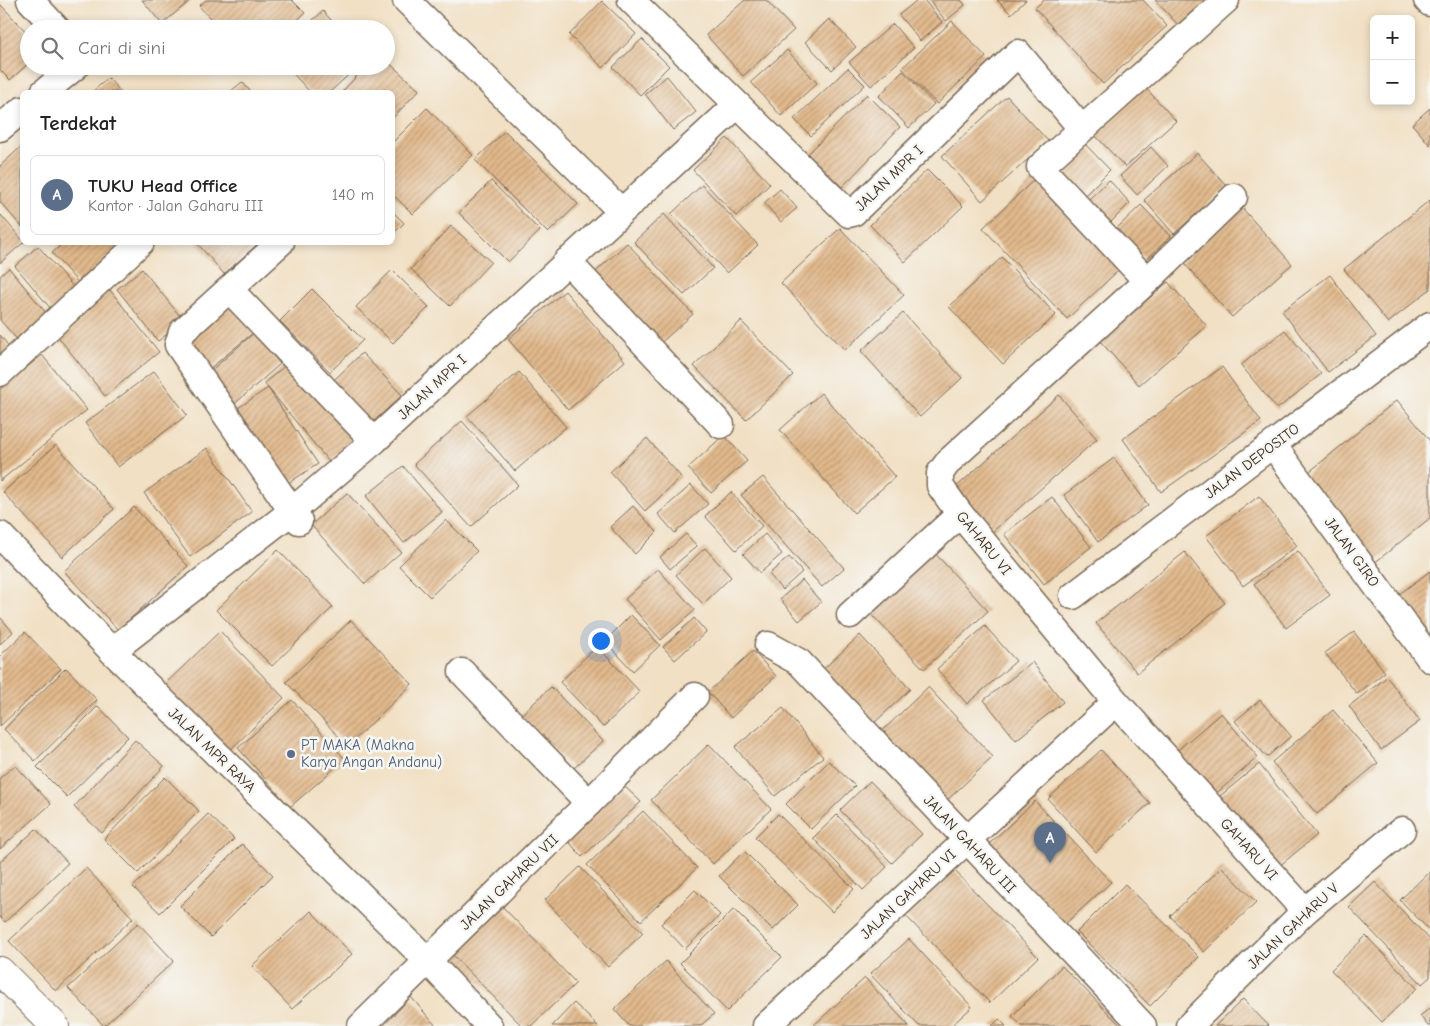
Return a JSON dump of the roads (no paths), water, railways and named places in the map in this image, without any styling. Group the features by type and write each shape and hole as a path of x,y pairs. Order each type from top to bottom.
{"street":[{"path":"30,0 49,20"},
{"path":"406,0 621,211"},
{"name":"JALAN MPR I","path":"631,0 848,213 852,214 1018,53 1081,128"},
{"path":"1147,281 1041,170 1041,164 1226,0"},
{"path":"1427,0 1430,3"},
{"path":"46,90 65,75"},
{"name":"JALAN MPR I","path":"112,651 295,516 567,261 737,105"},
{"path":"0,128 20,112"},
{"name":"GAHARU VI","path":"1234,197 1147,281 949,462 940,473 940,486 960,514 1116,702 1305,911"},
{"path":"0,373 138,245"},
{"path":"278,245 182,332 178,345 295,516"},
{"path":"567,261 721,425"},
{"path":"230,290 374,441"},
{"name":"JALAN DEPOSITO","path":"1073,596 1273,445 1426,337"},
{"name":"JALAN GIRO","path":"1273,445 1430,660"},
{"path":"850,615 960,514"},
{"name":"JALAN MPR RAYA","path":"0,535 112,651 428,961 489,1026"},
{"name":"JALAN GAHARU III","path":"768,646 799,662 1143,1026"},
{"path":"462,672 589,803"},
{"name":"JALAN GAHARU VII","path":"361,1026 589,803 695,696"},
{"name":"JALAN GAHARU VI","path":"766,1026 1116,702"},
{"name":"JALAN GAHARU V","path":"1189,1026 1305,911 1402,830"},
{"path":"0,971 55,1026"}],"place":[{"name":"PT MAKA (Makna Karya Angan Andanu)","path":"291,754"},
{"name":"TUKU Head Office","path":"1050,863"}]}
